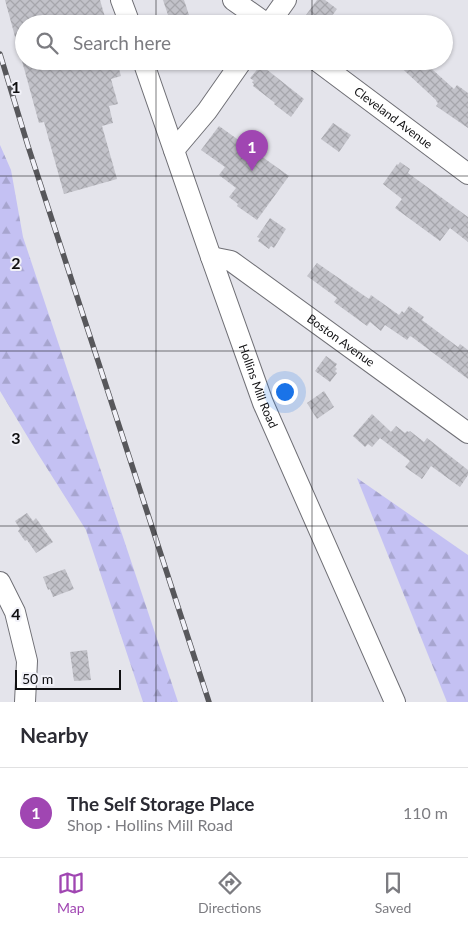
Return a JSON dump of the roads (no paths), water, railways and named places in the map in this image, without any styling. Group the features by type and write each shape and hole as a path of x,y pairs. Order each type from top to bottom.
{"street":[{"path":"122,0 127,15"},
{"path":"233,0 255,15"},
{"path":"275,15 286,0"},
{"name":"Hollins Mill Road","path":"146,70 263,403 395,702"},
{"path":"174,150 207,111 236,70"},
{"name":"Cleveland Avenue","path":"329,70 468,174"},
{"name":"Boston Avenue","path":"211,257 231,261 468,433"},
{"path":"0,582 15,612 28,661 25,702"}],"railway":[{"path":"0,54 28,146 209,702"}],"place":[{"name":"The Self Storage Place","path":"252,171"}]}
